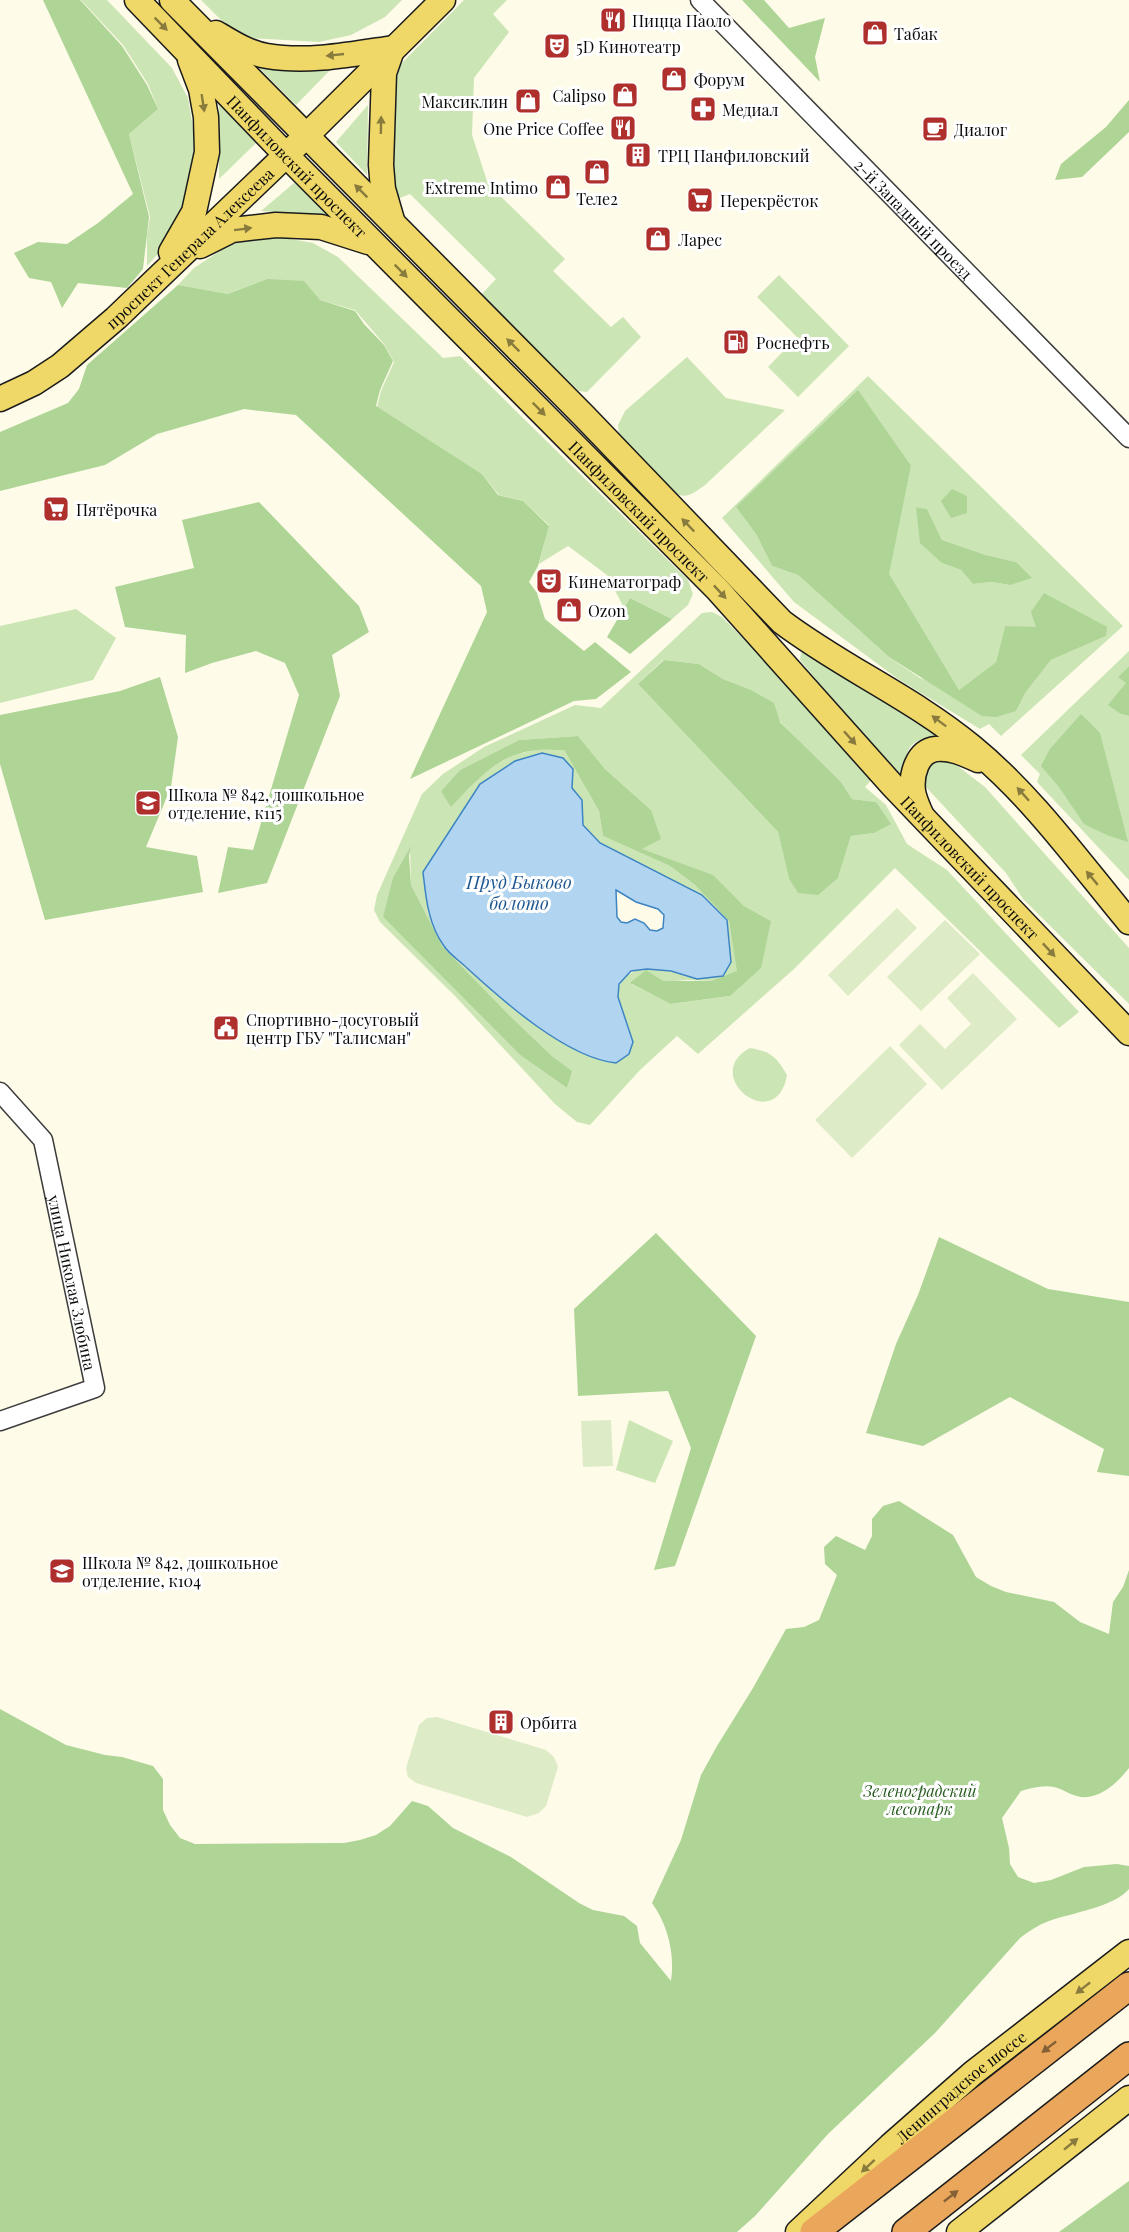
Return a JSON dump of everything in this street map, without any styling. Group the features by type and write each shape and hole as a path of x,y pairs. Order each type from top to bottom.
{"highway":[{"name":"Ленинградское шоссе","path":"814,2232 1129,1986"},
{"path":"906,2232 1129,2056"}],"main road":[{"name":"Панфиловский проспект","path":"137,0 286,155 717,589 893,786 1129,1033"},
{"name":"Панфиловский проспект","path":"174,0 584,416 782,622 814,646 930,715 1000,771 1044,818 1129,922"},
{"path":"174,0 215,33 240,47 266,56 313,58 393,48 384,73 381,165 383,189 393,223"},
{"name":"проспект Генерала Алексеева","path":"0,399 34,383 60,366 116,318 156,277 306,136 442,0"},
{"path":"156,277 194,212 207,152 206,117 201,89 185,48"},
{"path":"156,277 199,247 232,230 276,225 321,227 375,244"},
{"path":"922,816 913,793 912,781 920,757 929,750 937,748 952,750 1000,771"},
{"name":"Ленинградское шоссе","path":"798,2232 973,2073 1129,1952"},
{"path":"959,2232 1129,2098"}],"street":[{"name":"2-й Западный проезд","path":"700,0 1129,438"},
{"name":"улица Николая Злобина","path":"0,1092 44,1140 95,1388 0,1421"}],"green space":[{"path":"43,0 80,0 122,46 147,85 158,109 129,134 149,217 143,269 127,288 78,283 62,308 51,282 29,278 14,253 38,242 67,244 98,223 133,194"},
{"path":"81,0 107,0 172,68 188,98 193,128 194,183 184,225 147,266 147,235 150,217 129,134 158,109 148,84 123,45"},
{"path":"201,0 402,0 385,17 351,35 319,42 249,38 229,28"},
{"path":"464,0 507,0 493,14 509,32 474,78 472,135 488,184 565,259 553,271 611,327 623,317 641,337 587,392 579,391 481,295 496,279 410,194 392,201 392,93 401,64"},
{"path":"742,0 764,0 789,28 825,18 815,57 820,82"},
{"path":"335,65 296,105 258,67"},
{"path":"1129,100 1129,132 1082,177 1055,180 1061,164 1106,127"},
{"path":"219,104 256,143 219,179"},
{"path":"368,105 367,175 336,142"},
{"path":"294,183 302,186 334,217 261,211"},
{"path":"274,236 313,243 338,257 443,358 460,356 688,580 693,594 688,605 672,619 630,598 624,608 607,575 568,546 539,564 549,525 523,501 499,495 482,474 377,407 381,391 394,362 384,344 355,310 320,300 267,279 228,294 178,285 194,268 235,241"},
{"path":"779,275 849,346 798,397 768,367 797,337 757,297"},
{"path":"267,279 304,281 320,300 355,311 384,345 393,361 380,390 376,406 482,474 498,495 523,501 549,526 538,566 529,582 537,593 545,619 584,651 595,642 631,672 596,699 574,701 410,779 487,612 481,586 296,415 244,409 157,434 105,465 0,491 0,432 68,403 79,389 87,365 178,285 228,294"},
{"path":"687,357 726,398 785,410 704,486 692,494 683,496 673,492 639,459 619,436 618,425 625,411"},
{"path":"868,376 1123,626 1001,736 989,724 980,729 898,679 794,602 722,518","holes":["911,466 888,574 959,690 996,662 1005,626 1106,636 1051,660 1026,692 1016,711 920,678 889,657 798,575 772,566 756,534 736,507","916,507 927,509 942,540 986,555 1016,562 1010,585 992,582 973,584 961,570 942,563 919,523"]},
{"path":"858,390 911,466 889,574 959,690 996,662 1005,626 1036,627 1031,612 1044,593 1107,627 1106,636 1051,660 1026,692 1016,711 996,717 982,716 889,657 798,575 772,566 756,534 736,507"},
{"path":"952,489 967,496 967,513 951,518 941,501"},
{"path":"259,502 359,606 369,632 332,655 340,696 267,883 218,893 228,847 253,850 299,695 285,663 256,651 185,673 186,635 125,627 115,587 194,568 182,520"},
{"path":"916,507 927,509 942,540 986,555 1016,562 1032,578 1010,585 992,582 973,584 961,570 942,563 920,543"},
{"path":"630,598 672,619 630,654 607,637"},
{"path":"76,609 116,638 93,680 0,703 0,626"},
{"path":"712,612 722,617 876,774 865,787 886,805 907,844 947,870 1079,1012 1059,1028 895,868 794,969 698,1054 677,1036 640,1070 590,1125 577,1122 555,1104 455,996 380,922 374,910 377,895 422,794 443,774 484,747 575,705 601,708 702,613","holes":["663,660 699,664 723,679 749,689 841,782 852,799 876,802 874,833 851,836 838,878 798,893 789,879 778,832 638,684","578,736 605,769 651,810 641,849 712,875 744,906 771,921 730,996 672,1004 631,984 688,980 711,981 738,971 729,921 695,885 670,866 603,836 599,811 564,750 535,750 507,758 487,771 452,806 441,791 460,770 519,740","563,758 573,769 572,788 582,800 583,825 600,843 702,895 727,920 730,944 697,979 660,969 640,970 632,973 621,982 617,993 630,1030 562,1043 498,996 444,946 428,913 423,872","410,848 411,885 443,947 507,1013 571,1071 567,1088 520,1055 383,917"]},
{"path":"1129,651 1129,666 1118,677 1126,682 1121,714 1129,716 1129,880 1037,782 1040,774 1021,755"},
{"path":"806,652 939,737 920,740 910,747 901,778 800,660 801,653"},
{"path":"664,660 699,664 723,679 749,689 774,703 780,722 841,782 852,799 876,802 891,824 874,833 851,836 838,878 818,895 798,893 789,879 778,832 638,684"},
{"path":"1129,666 1129,716 1121,714 1108,705 1126,683 1118,677"},
{"path":"160,677 178,737 171,787 146,847 197,856 203,892 45,920 0,764 0,715 120,691"},
{"path":"1081,714 1100,733 1128,842 1084,824 1059,787 1041,766 1050,749"},
{"path":"578,736 605,769 651,810 661,839 642,849 713,875 744,906 771,921 761,968 730,996 671,1004 630,983 646,970 663,981 711,981 737,971 729,921 695,885 670,866 603,836 599,811 564,750 535,750 507,758 486,772 451,807 441,791 460,770 519,740"},
{"path":"938,759 951,761 985,787 1129,948 1129,1004 1023,899 1006,873 925,786 924,773"},
{"path":"411,846 409,856 411,885 443,947 507,1013 552,1056 572,1071 567,1088 520,1055 383,917 393,878"},
{"path":"897,908 917,928 848,996 828,975"},
{"path":"945,920 980,954 921,1011 887,977"},
{"path":"973,973 1017,1019 942,1090 899,1045 920,1024 945,1049 971,1024 947,998"},
{"path":"890,1046 927,1084 852,1158 815,1120"},
{"path":"750,1048 773,1056 787,1075 780,1093 769,1101 757,1101 745,1095 736,1085 733,1072 736,1059"},
{"path":"656,1233 756,1336 675,1566 654,1570 691,1448 668,1391 578,1396 574,1309"},
{"path":"939,1237 1048,1289 1129,1302 1129,1476 1097,1472 1104,1449 1010,1397 923,1446 866,1433 896,1344 918,1295"},
{"path":"611,1420 613,1466 583,1467 581,1421"},
{"path":"629,1420 673,1441 655,1483 616,1470"},
{"name":"Зеленоградский лесопарк","path":"899,1501 953,1535 976,1577 1006,1592 1054,1602 1080,1622 1109,1634 1113,1602 1123,1587 1129,1570 1129,1768 1108,1789 1088,1797 1081,1797 1050,1786 1021,1791 1002,1818 1010,1864 1018,1877 1034,1883 1051,1880 1084,1867 1117,1864 1129,1866 1129,1889 1103,1905 1045,1923 1020,1938 935,2033 828,2134 755,2216 737,2232 0,2232 0,1709 66,1745 153,1766 163,1779 163,1810 170,1825 180,1838 195,1844 344,1843 376,1835 390,1826 412,1801 428,1806 453,1828 511,1857 579,1903 593,1910 624,1916 637,1926 640,1943 671,1981 672,1961 669,1940 652,1903 681,1840 701,1775 786,1629 804,1627 819,1620 837,1575 825,1564 824,1547 836,1536 865,1550 872,1536 872,1519 883,1506"},
{"path":"437,1717 546,1750 554,1757 558,1767 546,1806 539,1813 527,1817 416,1783 408,1777 406,1768 419,1725 427,1718"},
{"path":"1129,2181 1129,2232 1059,2232"}],"water":[{"name":"Пруд Быково болото","path":"542,753 563,758 573,769 572,788 582,800 583,825 600,843 702,895 727,920 731,962 723,976 697,979 671,971 647,969 631,971 619,984 618,997 633,1042 629,1054 616,1063 577,1051 537,1026 449,952 434,929 423,872 480,784 515,761","holes":["616,890 636,902 658,909 664,915 663,928 657,931 650,930 644,923 635,919 627,923 621,922 617,917"]}],"place":[{"name":"Пицца Паоло","path":"613,20"},
{"name":"Табак","path":"875,33"},
{"name":"5D Кинотеатр","path":"557,46"},
{"name":"Форум","path":"674,79"},
{"name":"Calipso","path":"625,95"},
{"name":"Максиклин","path":"528,101"},
{"name":"Медиал","path":"703,109"},
{"name":"One Price Coffee","path":"623,128"},
{"name":"Диалог","path":"935,129"},
{"name":"ТРЦ Панфиловский","path":"638,155"},
{"name":"Теле2","path":"597,172"},
{"name":"Extreme Intimo","path":"558,187"},
{"name":"Перекрёсток","path":"700,200"},
{"name":"Ларес","path":"658,239"},
{"name":"Роснефть","path":"736,342"},
{"name":"Пятёрочка","path":"56,509"},
{"name":"Кинематограф","path":"549,581"},
{"name":"Ozon","path":"569,610"},
{"name":"Школа № 842, дошкольное отделение, к115","path":"148,803"},
{"name":"Спортивно-досуговый центр ГБУ \"Талисман\"","path":"226,1028"},
{"name":"Школа № 842, дошкольное отделение, к104","path":"62,1571"},
{"name":"Орбита","path":"501,1722"}]}
